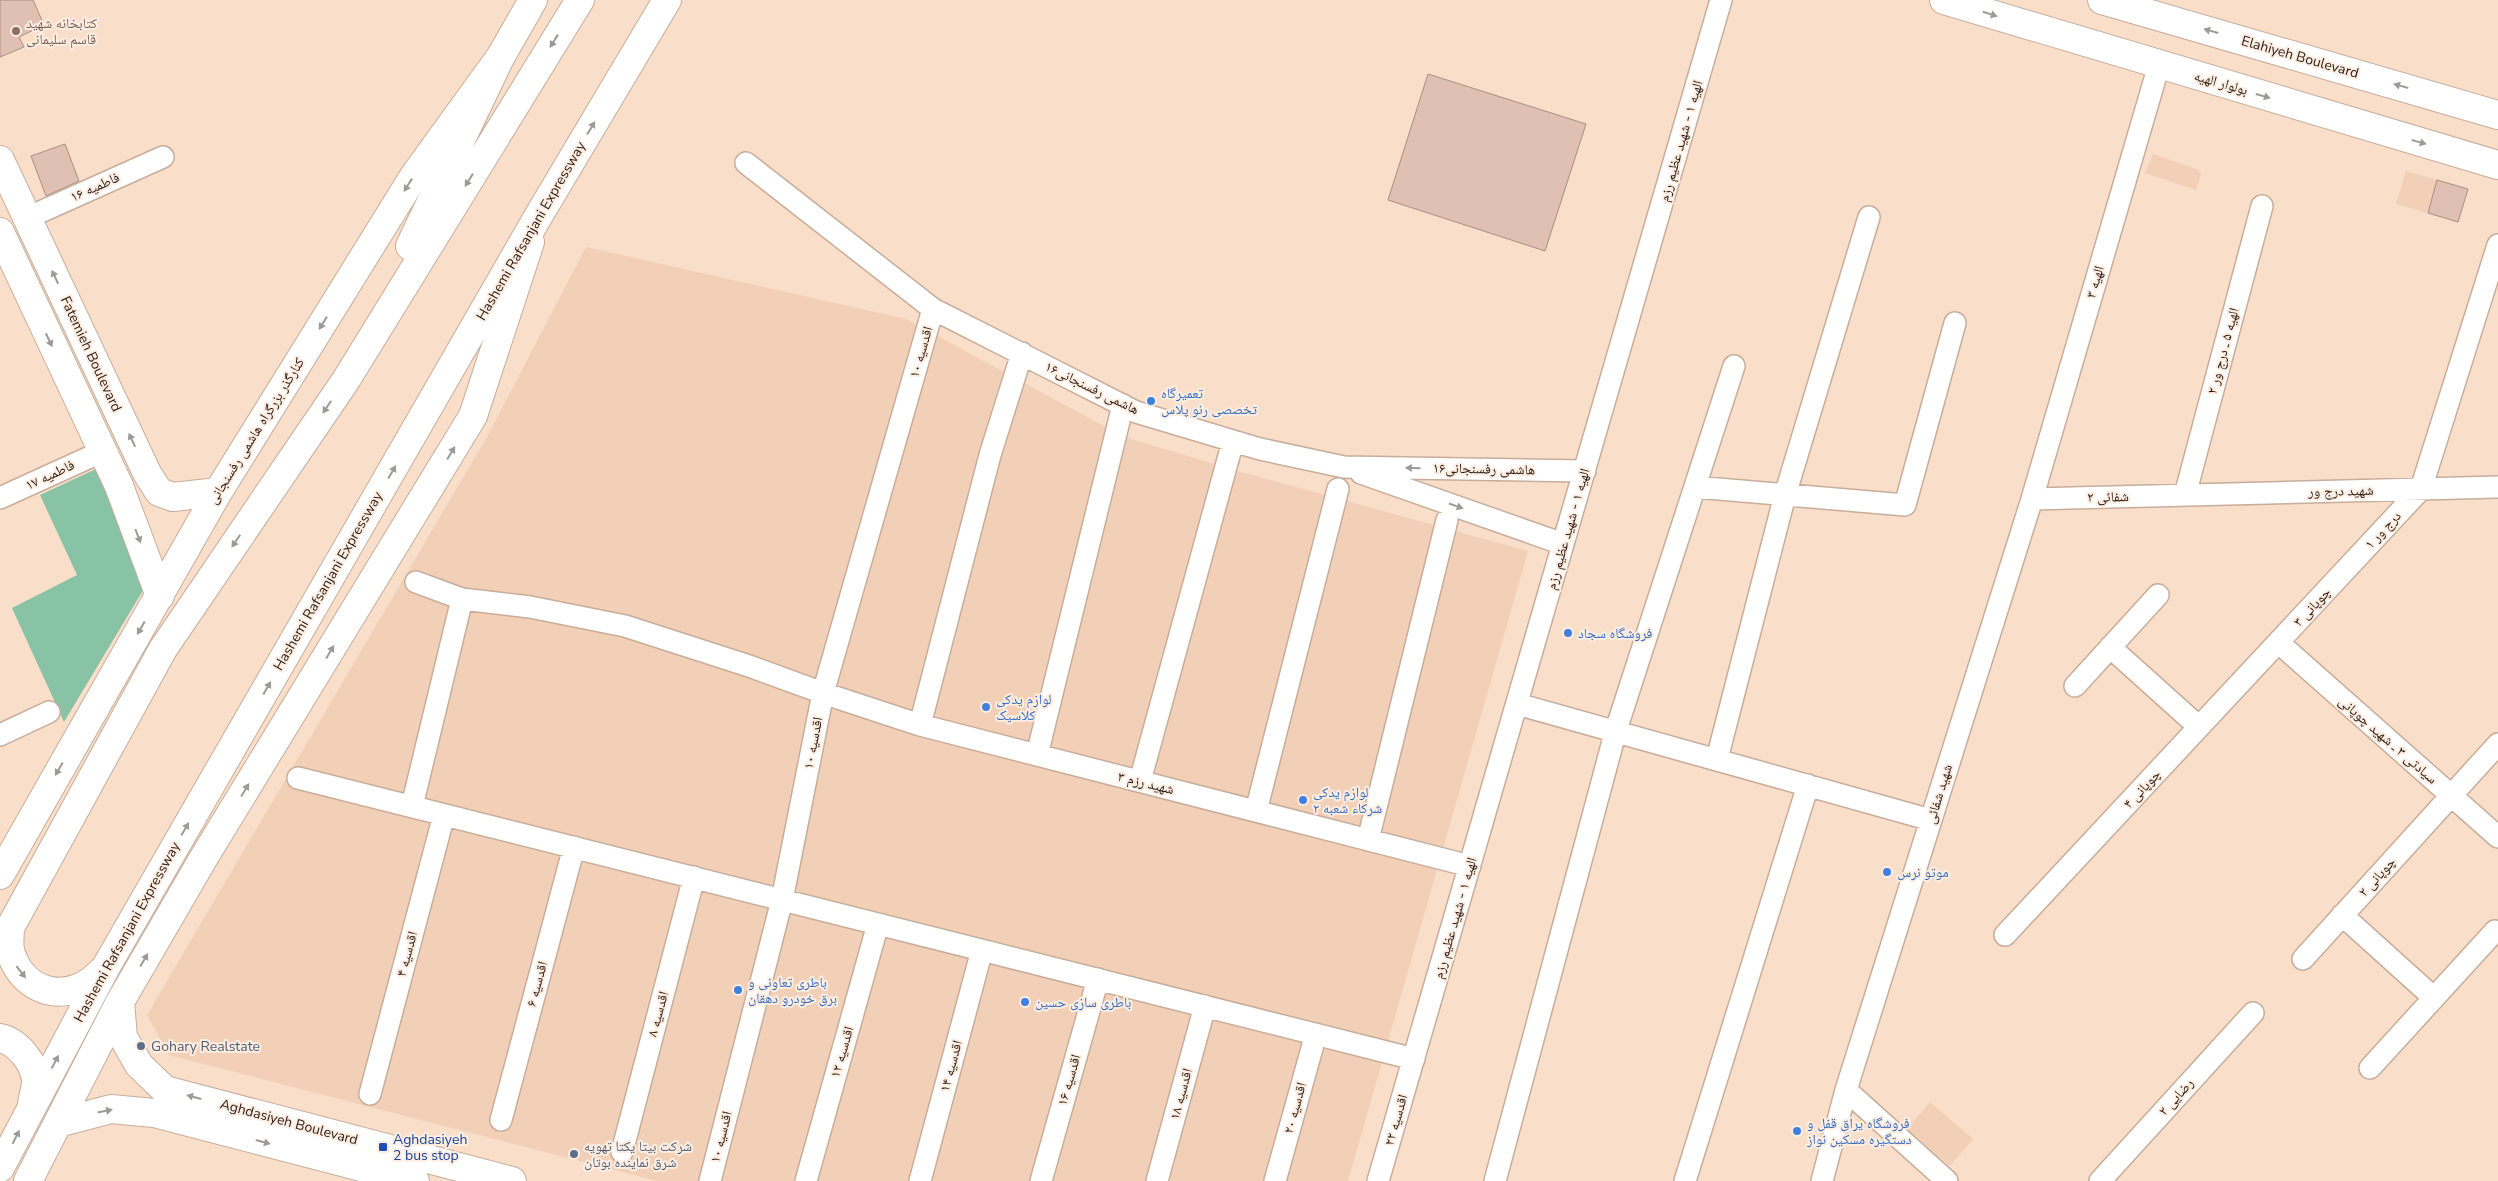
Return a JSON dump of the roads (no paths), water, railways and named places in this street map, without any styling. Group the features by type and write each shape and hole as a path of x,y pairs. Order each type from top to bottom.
{"main road":[{"name":"کنارگذر بزرگراه هاشمی رفسنجانی","path":"0,875 218,492 414,176 501,56 533,0"},
{"path":"107,965 90,984 66,993 41,989 21,975 5,937 163,649 346,380 580,0"},
{"name":"Hashemi Rafsanjani Expressway","path":"0,1168 107,965 539,215 667,0"},
{"name":"بولوار الهیه","path":"1944,0 2498,165"},
{"name":"Elahiyeh Boulevard","path":"2102,0 2498,114"},
{"path":"346,380 501,56"},
{"name":"Fatemieh Boulevard","path":"0,160 147,473 159,492 173,497 218,492"},
{"path":"28,1181 120,1002 203,859 473,416 539,215"},
{"path":"0,232 118,486 160,596"},
{"path":"118,486 125,494 137,495 147,486 147,473"},
{"name":"Aghdasiyeh Boulevard","path":"120,1002 122,1037 139,1065 165,1090 512,1181"},
{"path":"0,1038 6,1039 26,1055 36,1080 32,1106"},
{"name":"Aghdasiyeh Boulevard","path":"58,1123 111,1109 154,1113 415,1181"}],"street":[{"name":"الهیه ۱ - شهید عظیم رزم","path":"1414,1059 1721,0"},
{"name":"الهیه ۳","path":"2032,499 2159,65"},
{"name":"فاطمیه ۱۶","path":"27,218 163,157"},
{"name":"هاشمی رفسنجانی۱۶","path":"746,163 933,308 1136,412 1260,449 1344,467 1584,471"},
{"name":"الهیه ۵ ـ درج ور ۲","path":"2185,495 2262,206"},
{"path":"1717,759 1784,495 1869,217"},
{"path":"2421,489 2498,245"},
{"name":"اقدسیه ۱۰","path":"710,1181 782,900 823,694 933,308"},
{"path":"1695,488 1905,505 1955,323"},
{"path":"920,725 990,455 1022,353"},
{"path":"1495,1181 1616,730 1734,366"},
{"path":"1036,755 1123,405"},
{"path":"1140,781 1233,440"},
{"name":"فاطمیه ۱۷","path":"0,498 101,452"},
{"path":"1344,467 1564,544"},
{"name":"شهید درج ور","path":"2185,495 2498,487"},
{"path":"1256,811 1338,489"},
{"name":"درج ور ۱","path":"2344,572 2421,489"},
{"name":"شفائی ۲","path":"2032,499 2185,495"},
{"name":"شهید شفائی","path":"1822,1181 1846,1090 2032,499"},
{"path":"1368,840 1448,520"},
{"name":"چوپانی ۳","path":"2279,643 2344,572"},
{"name":"شهید رزم ۳","path":"416,582 462,599 530,607 625,626 749,666 823,694 920,725 1470,866"},
{"path":"2075,686 2158,595"},
{"path":"412,806 462,599"},
{"name":"چوپانی ۴","path":"2005,935 2279,643"},
{"name":"سیادتی ۳ ـ شهید چوپانی","path":"2279,643 2498,837"},
{"path":"2110,647 2200,728"},
{"path":"1517,704 1616,730 1931,820"},
{"path":"0,735 49,712"},
{"name":"چوپانی ۲","path":"2303,959 2498,744"},
{"path":"298,778 1414,1059"},
{"path":"1685,1181 1808,785"},
{"name":"اقدسیه ۴","path":"370,1094 444,814"},
{"name":"اقدسیه ۶","path":"501,1120 574,847"},
{"name":"اقدسیه ۸","path":"622,1152 694,877"},
{"path":"2342,915 2434,998"},
{"name":"اقدسیه ۱۲","path":"806,1181 878,924"},
{"path":"2370,1068 2495,930"},
{"name":"اقدسیه ۱۴","path":"920,1181 982,950"},
{"name":"اقدسیه ۱۶","path":"1041,1181 1098,979"},
{"name":"اقدسیه ۱۸","path":"1157,1181 1205,1006"},
{"name":"رضایی ۲","path":"2100,1181 2253,1013"},
{"name":"اقدسیه ۲۰","path":"1275,1181 1316,1034"},
{"name":"اقدسیه ۲۲","path":"1378,1181 1414,1059"},
{"path":"1846,1090 1947,1181"}],"place":[{"name":"کتابخانه شهید قاسم سلیمانی","path":"16,31"},
{"name":"تعمیرگاه تخصصی رنو پلاس","path":"1151,401"},
{"name":"فروشگاه سجاد","path":"1568,633"},
{"name":"لوازم یدکی کلاسیک","path":"986,707"},
{"name":"لوازم یدکی شرکاء شعبه ۲","path":"1303,800"},
{"name":"موتو نرس","path":"1887,872"},
{"name":"باطری تعاونی و برق خودرو دهقان","path":"738,990"},
{"name":"باطری سازی حسین","path":"1025,1002"},
{"name":"Gohary Realstate","path":"141,1046"},
{"name":"فروشگاه یراق قفل و دستگیره مسکین نواز","path":"1797,1131"},
{"name":"Aghdasiyeh 2 bus stop","path":"383,1147"},
{"name":"شرکت بیتا یکتا تهویه شرق نماینده بوتان","path":"574,1154"}]}
